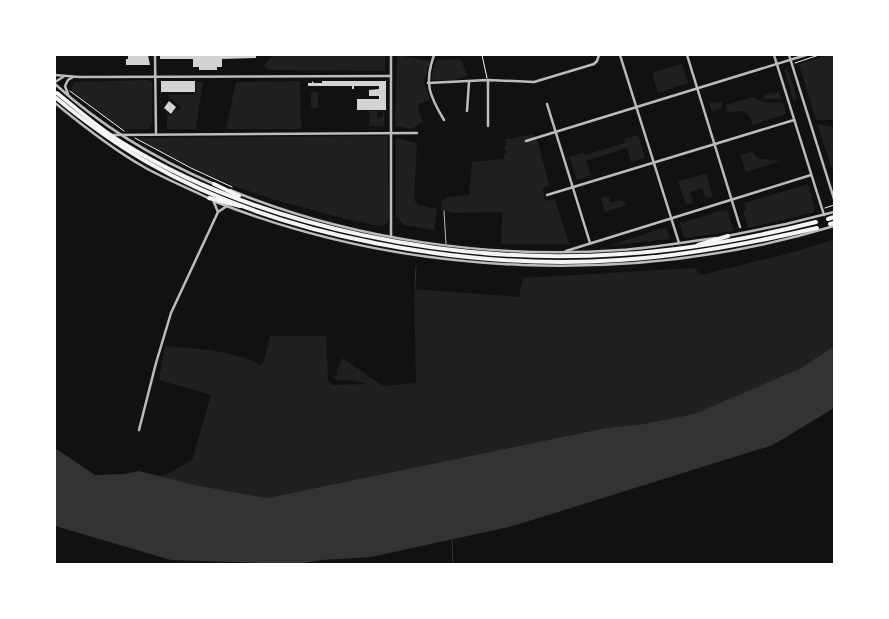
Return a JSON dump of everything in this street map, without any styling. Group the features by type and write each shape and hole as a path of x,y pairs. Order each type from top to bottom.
{"highway":[{"path":"56,93 101,128 153,161 213,189 248,202 340,229 409,243 504,254 560,256 620,255 692,247 769,234 816,222"},
{"path":"56,93 117,144 147,162 184,181 246,207 296,223 370,241 445,254 530,261 620,260 693,252 743,244 817,228"},
{"path":"214,184 248,202"},
{"path":"209,198 232,205 246,207"},
{"path":"828,219 834,217"},
{"path":"692,247 728,236"}],"street":[{"path":"155,55 156,134"},
{"path":"391,55 391,236"},
{"path":"434,55 429,73 429,92 444,120"},
{"path":"428,83 488,80 534,82 594,64 599,55"},
{"path":"620,55 679,243"},
{"path":"687,55 740,227"},
{"path":"774,55 824,215"},
{"path":"789,55 834,199"},
{"path":"526,140 806,55"},
{"path":"55,75 79,77 391,76"},
{"path":"65,76 55,83 59,88 127,139 176,166 214,184 292,212 391,236 498,250 561,252 620,250 728,236 834,212"},
{"path":"68,95 65,86 68,80 79,77"},
{"path":"488,80 488,126"},
{"path":"467,111 469,82"},
{"path":"56,93 59,88"},
{"path":"55,103 96,135 145,167 228,206 287,227 396,251 445,259 529,265 620,264 694,257 771,243 833,224"},
{"path":"547,104 590,243"},
{"path":"547,195 794,120"},
{"path":"96,135 416,133"},
{"path":"561,252 811,175"},
{"path":"214,200 218,212"},
{"path":"139,430 156,363 171,313 218,212 228,206"}],"lane":[{"path":"444,211 446,244"}],"path":[{"path":"482,55 484,69 488,80"},
{"path":"794,63 819,55"},
{"path":"67,87 122,130"},
{"path":"132,136 191,168 238,189"}],"shaded area":[{"path":"275,55 385,55 385,71 268,70 264,65"},
{"path":"397,55 430,61 424,82 430,100 419,104 418,111 423,121 412,129 395,126"},
{"path":"828,55 834,55 834,120 816,120 799,64"},
{"path":"460,59 468,76 453,80 431,80 436,60"},
{"path":"682,64 688,83 658,93 652,73"},
{"path":"788,68 797,99 793,100 784,69"},
{"path":"148,80 152,82 152,124 150,125 150,129 122,129 71,90 74,82"},
{"path":"300,81 301,129 226,129 236,82"},
{"path":"196,82 203,82 196,129 167,129 167,113 171,116 177,108 179,110 181,107 167,95 196,95"},
{"path":"311,92 318,92 318,108 311,108"},
{"path":"779,92 782,99 765,99 762,97 768,94"},
{"path":"752,97 762,102 783,103 786,114 753,125 749,116 744,111 727,112 726,105"},
{"path":"722,102 722,108 712,112 709,103"},
{"path":"370,111 379,111 377,114 377,120 383,116 383,111 384,112 384,127 369,126"},
{"path":"817,124 834,127 834,175"},
{"path":"533,134 538,142 549,185 542,189 546,201 555,199 569,244 501,244 502,212 453,213 441,210 442,201 447,197 469,195 472,162 504,159 504,155 507,153 504,147 507,142 505,140 507,138 510,139"},
{"path":"638,135 645,158 631,162 627,148 586,161 591,175 577,180 570,157 584,152 585,155 625,143 624,139"},
{"path":"387,136 389,219 384,225 380,226 341,218 272,199 225,183 137,138"},
{"path":"396,138 417,143 414,200 419,205 437,209 434,230 404,225 396,216"},
{"path":"752,152 757,158 780,161 746,172 740,155"},
{"path":"706,174 713,197 706,199 702,188 690,192 693,203 686,205 678,181"},
{"path":"808,184 815,208 812,213 748,228 743,211 746,210 744,203"},
{"path":"608,196 611,202 622,200 626,205 605,212 601,198"},
{"path":"727,209 734,231 684,238 680,223"},
{"path":"666,227 670,239 608,246"},
{"path":"834,239 834,346 801,368 694,414 644,424 606,428 267,498 195,485 161,477 192,460 211,395 159,380 165,346 202,349 226,353 261,365 264,360 270,336 326,336 328,381 332,385 368,384 349,380 336,380 334,377 338,374 336,370 343,358 383,386 416,383 414,289 519,297 523,278 694,268 702,275 818,245"},
{"path":"834,346 834,408 773,445 513,526 371,557 322,560 297,564 171,560 55,526 55,448 95,475 124,474 139,471 195,485 267,498 606,428 644,424 694,414 801,368"}],"building":[{"path":"128,55 148,55 150,65 126,65"},
{"path":"160,55 256,55 256,58 222,59 222,67 217,67 217,70 199,70 199,67 193,67 193,59 160,59"},
{"path":"161,81 195,81 195,92 161,92"},
{"path":"312,81 314,83 322,83 322,81 386,81 386,110 357,110 357,99 379,99 379,96 369,96 369,90 379,89 379,86 354,86 354,89 352,89 352,86 308,86 308,83 312,83"},
{"path":"169,101 176,107 171,114 164,108"}],"waterway":[{"path":"415,287 416,266"},
{"path":"452,539 453,564"}]}
